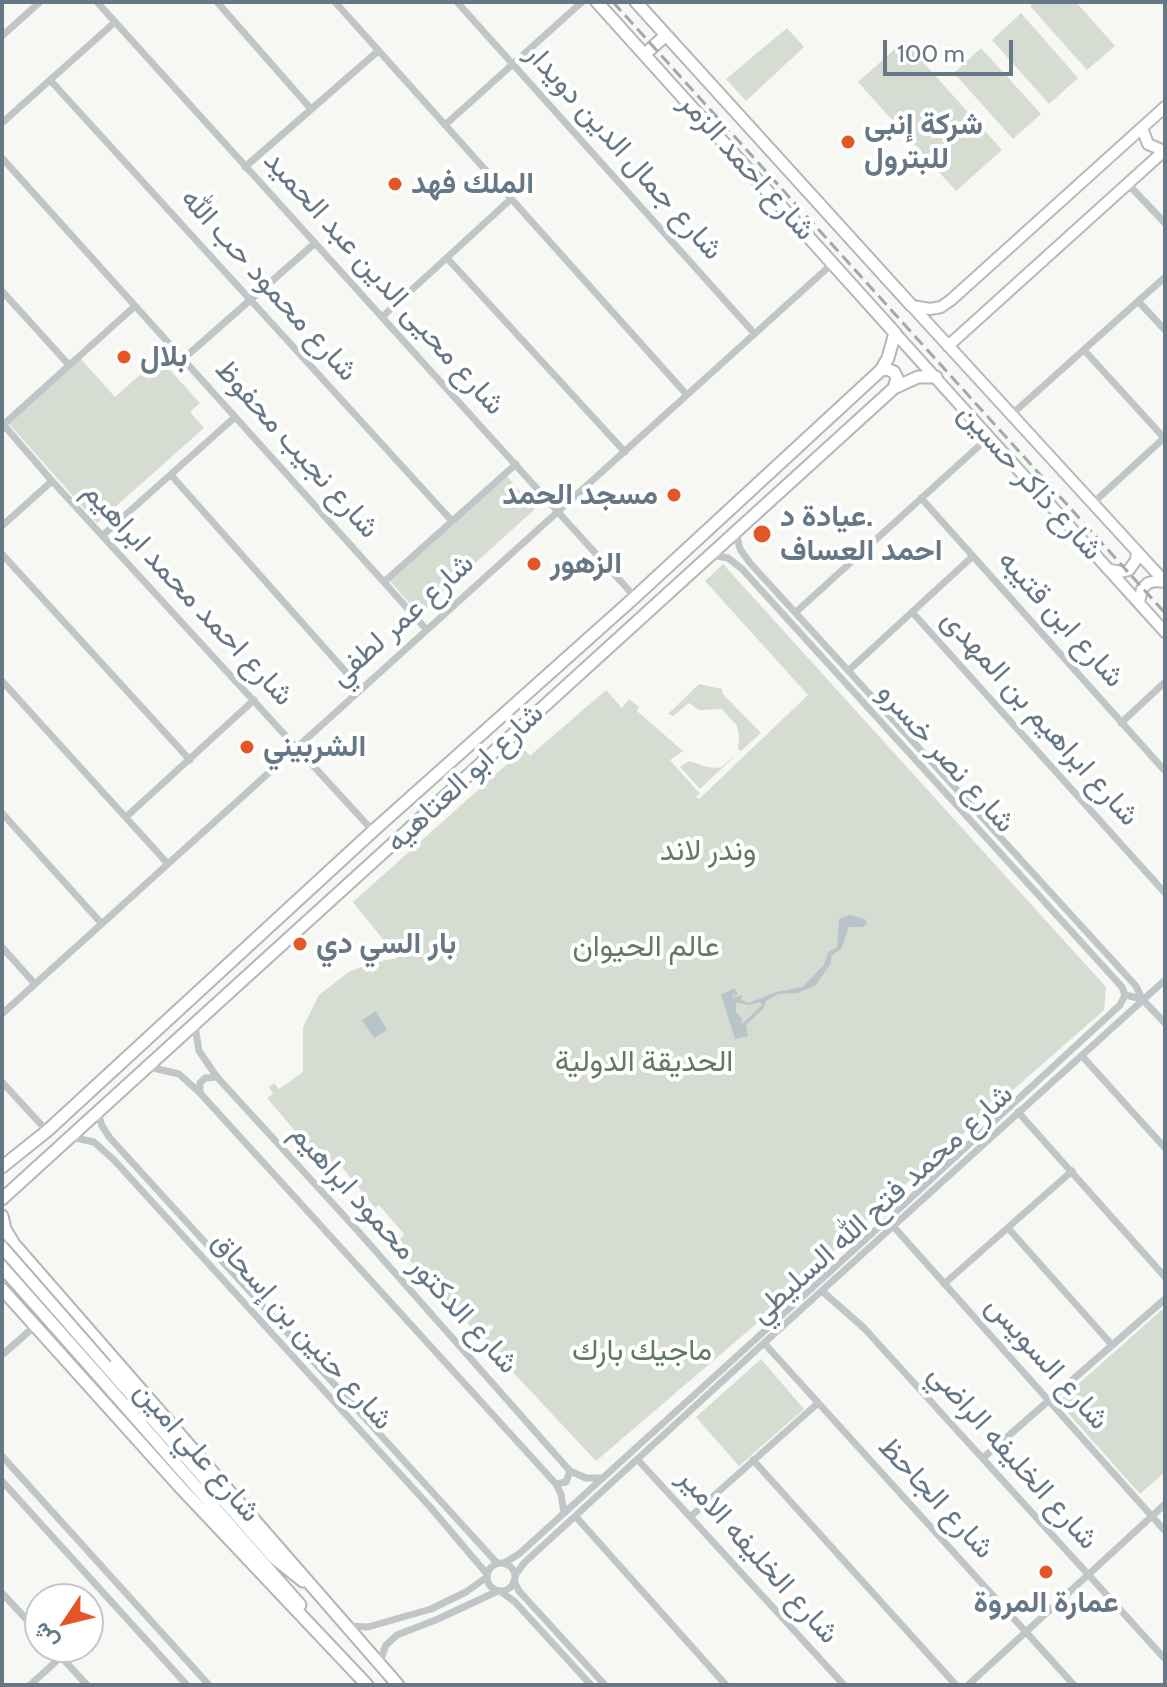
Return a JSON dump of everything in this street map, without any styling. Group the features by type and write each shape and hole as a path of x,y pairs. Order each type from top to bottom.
{"main road":[{"name":"شارع احمد الزمر","path":"597,2 895,333"},
{"name":"شارع احمد الزمر","path":"636,2 911,305"},
{"path":"645,54 666,35"},
{"path":"911,305 930,309 947,304 1165,107"},
{"path":"948,346 1164,150 1148,144 1142,128"},
{"name":"شارع ذاكر حسين","path":"911,305 1165,582"},
{"name":"شارع ذاكر حسين","path":"895,333 1165,632"},
{"name":"شارع ابو العتاهيه","path":"2,1167 47,1131 881,370 892,350 895,333"},
{"path":"881,370 887,369 896,375 894,388"},
{"name":"شارع ابو العتاهيه","path":"3,1202 894,388 918,377 936,377"},
{"path":"1109,569 1129,570 1137,552"},
{"path":"1139,602 1140,593 1148,583 1165,582"},
{"name":"شارع علي امين","path":"2,1216 9,1237 398,1685"},
{"path":"2,1247 101,1370 295,1598 317,1632"},
{"path":"2,1275 12,1262 28,1259"},
{"path":"2,1267 274,1558 313,1588"},
{"name":"شارع علي امين","path":"2,1289 180,1487 367,1685"}],"street":[{"path":"2,36 40,2"},
{"name":"شارع محيى الدين عبد الحميد","path":"97,2 635,597"},
{"path":"217,2 311,109"},
{"path":"335,2 687,395"},
{"name":"شارع جمال الدين دويدار","path":"457,2 754,333"},
{"path":"445,125 582,2"},
{"path":"2,123 115,22"},
{"path":"245,167 378,51"},
{"name":"شارع محمود حب الله","path":"50,80 452,521"},
{"name":"شارع نجيب محفوظ","path":"2,158 427,630"},
{"path":"1127,183 1165,223"},
{"path":"382,317 511,199"},
{"path":"183,359 314,244"},
{"path":"447,258 625,452"},
{"name":"شارع عمر لطفي","path":"2,1014 833,263"},
{"path":"1011,415 1165,277"},
{"path":"2,291 69,365"},
{"path":"1138,301 1165,330"},
{"path":"3,424 135,306"},
{"path":"1084,350 1164,439 1092,504"},
{"path":"103,535 235,417"},
{"name":"شارع احمد محمد ابراهيم","path":"3,424 373,831"},
{"path":"796,612 990,436"},
{"path":"384,582 516,464"},
{"path":"171,475 361,689"},
{"path":"2,526 52,481"},
{"name":"شارع ابن قتيبه","path":"921,498 1165,771"},
{"name":"شارع نصر خسرو","path":"736,530 740,549 750,563 1131,980 1142,999 1165,1023"},
{"path":"2,554 190,760"},
{"name":"شارع نصر خسرو","path":"710,555 728,558 742,569 1124,991"},
{"path":"849,670 973,556"},
{"path":"742,569 744,563 750,563"},
{"name":"شارع ابراهيم بن المهدى","path":"912,612 1165,893"},
{"path":"2,681 168,864"},
{"path":"1121,723 1165,682"},
{"path":"126,817 254,700"},
{"path":"2,813 102,924"},
{"path":"2,947 35,984"},
{"name":"شارع محمد فتح الله السليطي","path":"501,1563 519,1554 1120,1005 1131,980"},
{"name":"شارع محمد فتح الله السليطي","path":"514,1578 525,1562 577,1518 764,1343 1165,980"},
{"path":"1124,991 1142,999"},
{"path":"1150,994 1150,1007"},
{"name":"شارع الدكتور محمود ابراهيم","path":"195,1026 199,1051 217,1077 570,1471"},
{"path":"1082,1056 1165,1148"},
{"name":"شارع الدكتور محمود ابراهيم","path":"149,1067 179,1074 200,1093 556,1484 564,1513"},
{"path":"200,1093 199,1086 205,1078 217,1077"},
{"path":"2,1082 47,1131"},
{"path":"1010,1104 1165,1277"},
{"name":"شارع حنين بن إسحاق","path":"98,1113 110,1138 501,1563"},
{"name":"شارع حنين بن إسحاق","path":"71,1137 87,1139 101,1147 418,1492 487,1575"},
{"path":"101,1147 103,1140 110,1138"},
{"path":"944,1284 1072,1171"},
{"name":"شارع السويس","path":"893,1226 1165,1531"},
{"path":"1008,1228 1112,1345"},
{"name":"شارع الخليفه الراضي","path":"822,1291 864,1328 1165,1659"},
{"path":"983,1458 1165,1299"},
{"path":"2,1355 35,1326"},
{"name":"شارع الجاحظ","path":"764,1343 1074,1685"},
{"path":"690,1517 817,1404"},
{"path":"2,1456 209,1685"},
{"name":"شارع الخليفه الامير","path":"638,1460 841,1684"},
{"path":"753,1460 956,1685"},
{"path":"556,1484 566,1482 570,1471 586,1478 603,1478"},
{"path":"2,1481 186,1685 199,1673"},
{"path":"968,1685 1165,1504"},
{"path":"577,1518 726,1685"},
{"path":"386,1631 472,1589 501,1563 509,1566 519,1591 605,1685"},
{"path":"487,1575 490,1586 513,1599 591,1685"},
{"path":"346,1626 386,1631 450,1614 509,1588 514,1578"},
{"path":"4,1597 24,1618"},
{"path":"379,1664 386,1631"},
{"path":"30,1685 54,1663"},
{"path":"67,1663 87,1685"}],"green space":[{"path":"1034,2 1076,2 1115,46 1087,70 1030,6"},
{"path":"1021,13 1078,78 1049,104 992,40"},
{"path":"787,28 804,47 746,101 726,79"},
{"path":"904,41 1002,150 956,191 858,82"},
{"path":"981,48 1041,114 1013,139 954,73"},
{"path":"159,358 200,403 190,412 204,428 97,523 9,424 81,359 115,397"},
{"path":"505,474 535,509 419,614 389,580"},
{"name":"الحديقة الدولية","path":"723,564 1106,987 1104,1010 899,1190 769,1313 596,1461 482,1339 494,1327 490,1324 478,1334 396,1245 404,1234 379,1205 375,1208 338,1162 328,1170 267,1098 273,1094 269,1087 274,1083 279,1089 303,1072 303,1027 319,995 350,971 398,958 353,902 525,750 530,756 606,690 622,708 629,699 639,707 637,711 683,751 670,760 700,794 696,796 699,799 808,695 705,581"},
{"path":"699,684 722,689 722,693 761,733 741,751 738,749 737,726 722,709 699,710 689,703 673,716 668,714"},
{"path":"737,754 700,789 680,767 689,761 720,768"},
{"path":"1165,1307 1165,1472 1140,1494 1058,1402"},
{"path":"761,1359 804,1409 739,1466 696,1417"}],"shaded area":[{"path":"850,915 865,919 867,924 849,927 841,949 832,955 830,964 816,985 798,993 778,994 766,1001 763,1009 746,1025 748,1036 735,1039 721,995 734,988 738,994 735,996 733,993 733,998 742,995 741,1000 749,1003 776,992 802,987 824,965 828,952 837,947 839,919","holes":["736,1002 749,1005 760,1002 762,1005 742,1024 736,1012"]},
{"path":"376,1011 387,1030 374,1038 362,1020"}],"railway":[{"path":"613,2 1165,613"}],"place":[{"name":"شركة إنبى للبترول","path":"848,142"},
{"name":"الملك فهد","path":"395,184"},
{"name":"بلال","path":"124,357"},
{"name":"مسجد الحمد","path":"674,495"},
{"name":"عيادة د. احمد العساف","path":"762,534"},
{"name":"الزهور","path":"534,564"},
{"name":"الشربيني","path":"247,747"},
{"name":"بار السي دي","path":"300,944"},
{"name":"عمارة المروة","path":"1046,1572"}],"park label":[{"name":"وندر لاند","path":"708,851"},
{"name":"عالم الحيوان","path":"646,947"},
{"name":"ماجيك بارك","path":"642,1351"}]}
